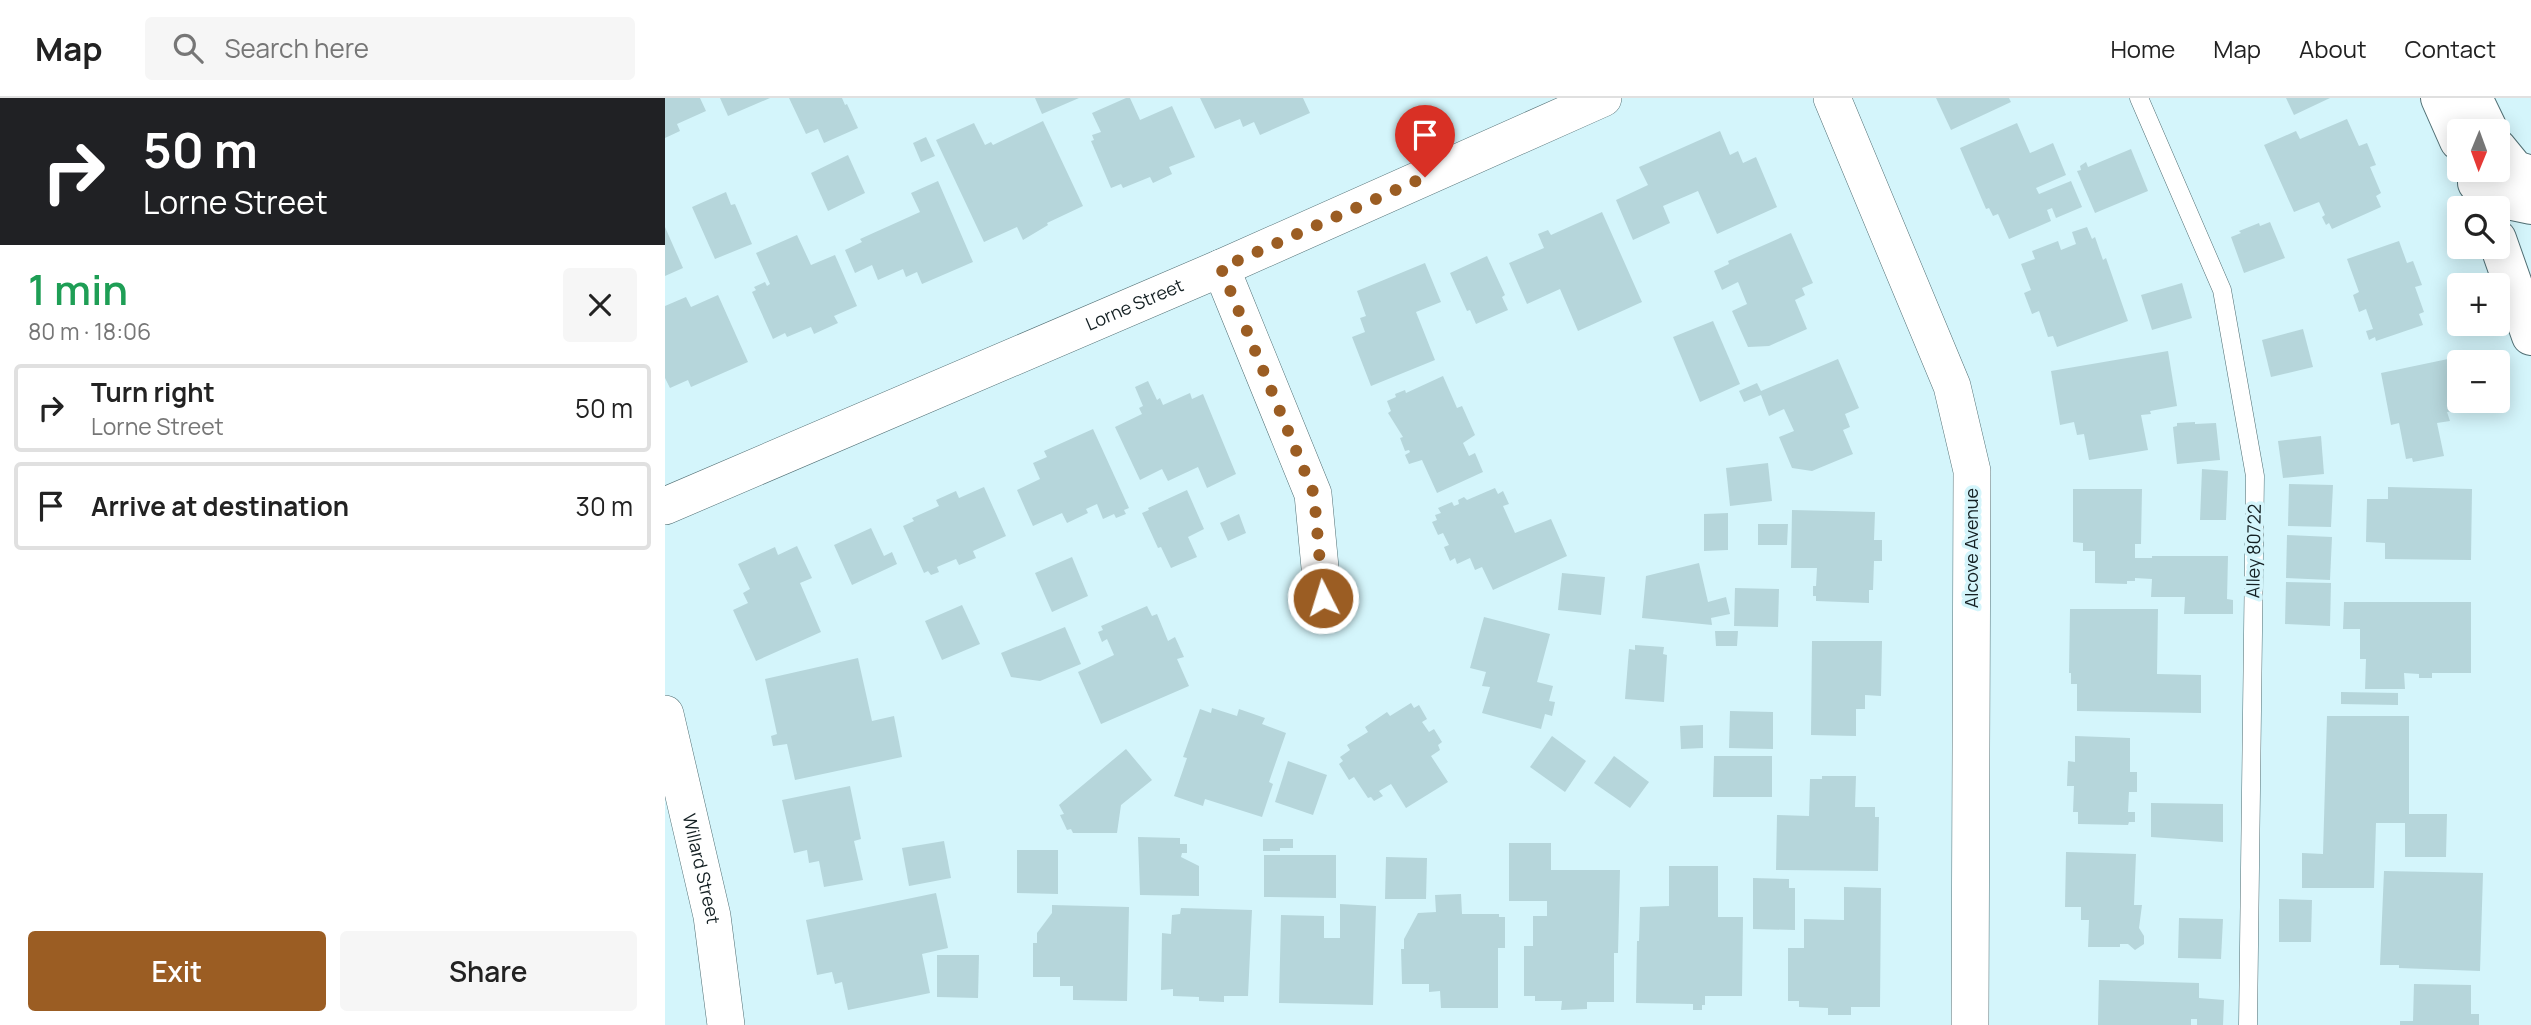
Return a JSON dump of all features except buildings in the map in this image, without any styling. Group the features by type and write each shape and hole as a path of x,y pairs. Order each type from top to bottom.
{"street":[{"name":"Lorne Street","path":"665,506 1221,268 1603,98"},
{"name":"Alcove Avenue","path":"1832,98 1952,386 1972,471 1970,1025"},
{"path":"2440,98 2449,119"},
{"path":"2473,98 2483,119"},
{"path":"2510,164 2515,170 2531,175"},
{"path":"2478,187 2512,201 2531,205"},
{"path":"2504,259 2531,336"},
{"path":"1221,268 1314,494 1323,598"},
{"name":"Willard Street","path":"665,714 712,916 726,1025"}],"lane":[{"name":"Alley 80722","path":"2139,98 2222,290 2255,476 2248,1025"}],"route":[{"path":"1323,598 1314,494 1221,268 1425,177"}]}
